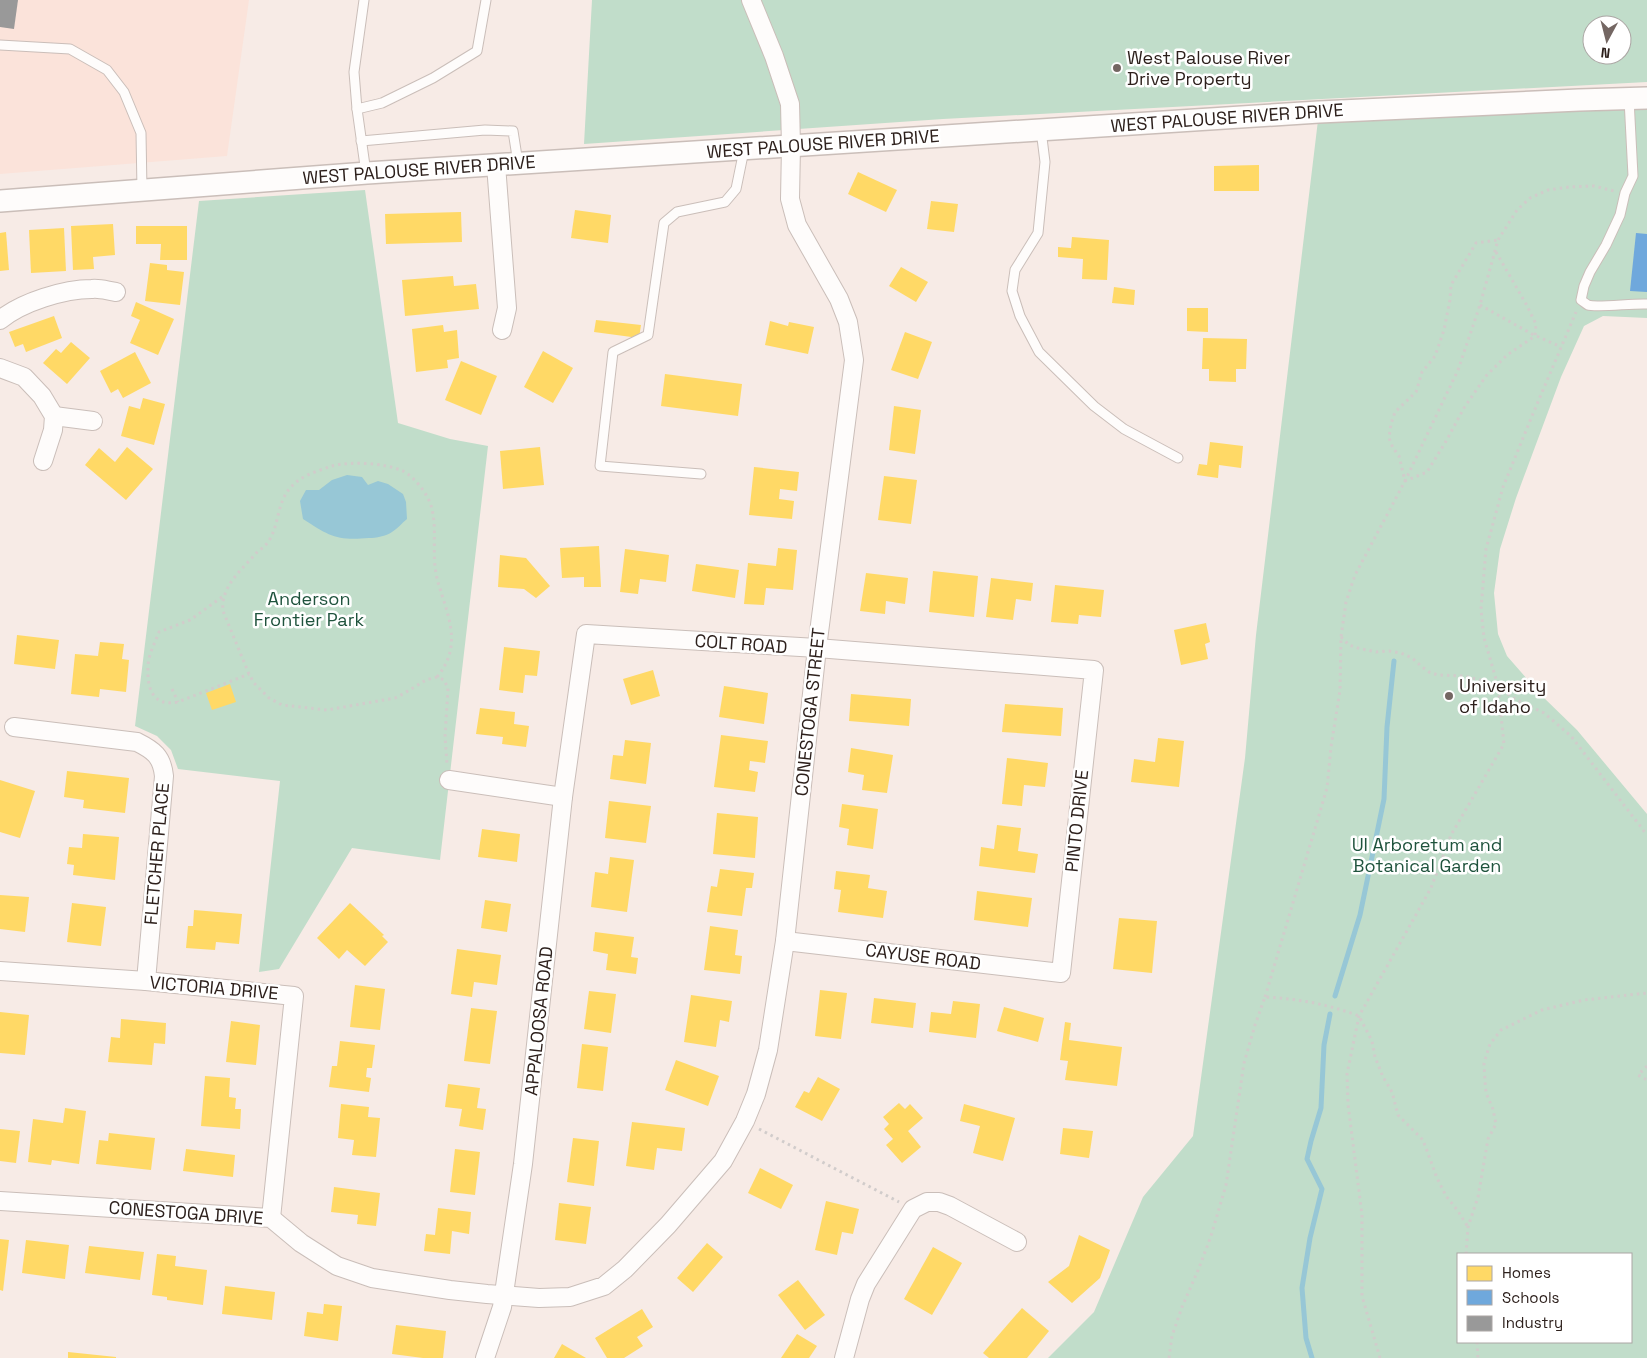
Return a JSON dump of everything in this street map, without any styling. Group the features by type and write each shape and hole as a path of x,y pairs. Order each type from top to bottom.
{"street":[{"name":"CONESTOGA STREET","path":"504,1295 539,1298 570,1297 604,1286 625,1269 668,1225 723,1161 745,1121 756,1094 768,1050 785,941 817,648 854,360 848,322 839,299 797,226 790,198 790,104 774,56 751,0"},
{"name":"WEST PALOUSE RIVER DRIVE","path":"0,201 366,173 1318,112 1638,98"},
{"path":"496,165 507,308 502,330"},
{"path":"0,320 7,314 37,300 63,292 94,288 116,292"},
{"path":"0,368 24,377 42,396 54,416 53,430 43,461"},
{"path":"54,416 93,421"},
{"name":"COLT ROAD","path":"579,682 586,634 817,648 1094,670"},
{"name":"PINTO DRIVE","path":"1060,973 1094,670"},
{"name":"APPALOOSA ROAD","path":"485,1358 502,1307 523,1164 563,797 579,682"},
{"name":"FLETCHER PLACE","path":"14,727 137,742 157,756 163,766 164,776 146,981"},
{"path":"449,780 563,797"},
{"name":"CAYUSE ROAD","path":"785,941 1060,973"},
{"name":"VICTORIA DRIVE","path":"0,972 146,981 294,996 270,1218"},
{"name":"CONESTOGA DRIVE","path":"0,1201 270,1218 300,1243 337,1266 372,1278 450,1290 504,1295"},
{"path":"844,1358 866,1284 913,1209 927,1202 939,1202 1017,1242"}],"lane":[{"path":"364,0 354,72 357,110 366,173"},
{"path":"357,110 382,103 433,78 477,50 486,0"},
{"path":"0,45 70,49 107,70 124,92 141,133 142,190"},
{"path":"1638,98 1633,176 1625,193 1620,215 1584,286 1582,300 1589,305 1595,306 1647,304"},
{"path":"361,141 485,130 513,131 518,164"},
{"path":"1041,130 1045,162 1038,233 1015,270 1012,291 1020,316 1039,352 1094,406 1124,430 1178,458"},
{"path":"701,474 600,466 613,352 648,336 664,223 677,212 725,202 736,189 744,150"}],"path":[{"path":"1169,1358 1172,1336 1205,1252 1226,1185 1244,1063 1327,788 1340,690 1341,637 1346,602 1355,575 1405,481 1458,370 1480,305 1498,240 1517,210 1530,198 1548,190 1594,186 1625,193"},
{"path":"1405,481 1399,456 1389,438 1395,412 1416,392 1422,372 1435,356 1444,330 1451,285 1476,243 1498,240"},
{"path":"1496,251 1536,324 1535,336"},
{"path":"1380,1358 1362,1296 1362,1214 1348,1104 1348,1074 1359,1016 1431,888 1451,835 1504,744 1498,686 1484,638 1481,609 1486,549 1504,487 1582,300"},
{"path":"1480,305 1535,336 1561,347"},
{"path":"1405,481 1427,472 1445,444 1464,408 1486,376 1507,355 1535,336"},
{"path":"356,464 380,465 404,472 413,479 432,507 436,576 447,610 452,645 446,666 437,677 426,680 395,698 327,710 282,705 269,698 248,674 223,611 223,597 225,589 258,551 264,548 270,541 281,503 292,486 311,473 333,466 356,464"},
{"path":"223,597 190,620 159,632 148,666 152,692 156,700 167,704 178,702 248,674"},
{"path":"1341,637 1349,645 1358,648 1376,652 1401,652 1412,658 1429,672 1438,675 1463,676 1498,686 1513,698 1544,712 1572,736 1647,835"},
{"path":"437,677 444,680 448,688 445,737 449,780"},
{"path":"172,689 178,702"},
{"path":"1466,1253 1468,1227 1478,1197 1488,1139 1496,1124 1493,1109 1486,1093 1485,1081 1484,1063 1490,1044 1501,1030 1542,1010 1584,1000 1647,993"},
{"path":"1265,997 1294,999 1320,1004 1359,1016 1372,1041 1375,1058 1392,1092 1398,1115 1423,1140 1443,1190 1468,1227"},
{"path":"1647,1066 1638,1075 1647,1080"},
{"path":"745,1121 913,1209"},
{"path":"1477,1343 1478,1358"}],"shaded area":[{"path":"0,0 249,0 227,156 0,174"}],"green space":[{"name":"West Palouse River Drive Property","path":"592,0 1647,0 1647,82 943,119 584,144"},
{"name":"UI Arboretum and Botanical Garden","path":"1647,98 1647,318 1603,316 1584,326 1561,377 1516,498 1500,549 1494,593 1498,634 1507,656 1541,695 1577,730 1647,814 1647,1358 1048,1358 1094,1312 1143,1197 1193,1136 1245,758 1256,635 1319,112"},
{"name":"Anderson Frontier Park","path":"365,190 398,423 450,439 488,446 440,860 352,848 279,969 259,972 280,781 178,769 171,750 157,736 135,726 199,201"}],"water":[{"path":"347,475 362,477 368,485 378,481 388,484 403,494 406,502 407,519 387,535 375,538 349,539 334,536 320,530 303,519 300,501 306,490 319,490 332,480"}],"building: Homes":[{"path":"1259,165 1259,191 1214,191 1214,166"},
{"path":"858,172 897,190 886,212 848,194"},
{"path":"931,201 958,204 954,232 927,229"},
{"path":"575,210 611,215 608,243 571,238"},
{"path":"461,212 462,242 386,244 385,214"},
{"path":"113,224 115,255 93,257 94,269 73,270 71,226"},
{"path":"136,226 187,226 187,260 160,260 161,244 136,244"},
{"path":"64,228 66,271 31,273 29,230"},
{"path":"6,232 9,270 0,271 0,233"},
{"path":"1072,237 1109,240 1107,280 1082,279 1083,259 1058,257 1058,247 1071,248"},
{"path":"150,263 167,265 167,270 184,272 180,305 145,301"},
{"path":"901,267 928,282 916,302 889,286"},
{"path":"453,276 454,286 476,284 479,309 405,316 402,280"},
{"path":"1114,287 1135,290 1134,305 1112,303"},
{"path":"136,302 174,319 158,355 130,343 140,320 131,316"},
{"path":"1187,308 1208,308 1208,332 1187,331"},
{"path":"54,316 62,338 26,352 23,344 15,347 9,332"},
{"path":"596,320 641,325 639,338 594,332"},
{"path":"770,321 788,326 789,322 814,327 808,354 765,345"},
{"path":"443,325 444,332 457,330 459,358 447,360 448,368 416,372 412,329"},
{"path":"905,332 932,342 918,379 891,370"},
{"path":"1203,338 1247,339 1246,369 1236,369 1236,382 1209,381 1209,369 1202,369"},
{"path":"71,342 90,358 67,384 43,363 56,349 61,353"},
{"path":"543,351 573,368 553,403 524,387"},
{"path":"135,352 151,383 123,398 118,389 111,393 100,371"},
{"path":"461,361 497,376 481,415 445,400"},
{"path":"665,374 742,384 738,416 661,406"},
{"path":"143,398 165,404 154,445 121,436 129,406 140,409"},
{"path":"894,406 921,410 915,454 889,450"},
{"path":"1210,442 1243,446 1241,468 1219,465 1218,478 1197,475 1199,464 1207,465"},
{"path":"127,447 153,469 126,500 85,465 99,448 115,462"},
{"path":"540,447 544,485 503,489 500,451"},
{"path":"754,467 799,472 797,491 780,489 779,499 794,501 792,519 749,515"},
{"path":"884,476 917,480 911,524 878,520"},
{"path":"599,546 601,587 584,587 584,577 562,578 560,548"},
{"path":"778,548 797,550 793,590 766,588 764,605 744,604 748,563 776,566"},
{"path":"625,549 669,555 666,582 640,579 638,594 620,592"},
{"path":"500,555 526,558 550,586 536,598 524,589 498,587"},
{"path":"696,564 739,570 735,598 692,591"},
{"path":"933,571 978,576 974,617 929,612"},
{"path":"866,573 908,578 905,604 886,601 885,614 860,611"},
{"path":"991,578 1033,583 1031,601 1016,599 1013,620 986,617"},
{"path":"1055,585 1104,590 1101,617 1079,615 1078,624 1051,622"},
{"path":"1206,623 1210,642 1205,644 1208,659 1181,665 1174,630"},
{"path":"17,635 59,640 55,669 14,664"},
{"path":"100,642 124,644 122,659 129,660 126,692 100,689 99,697 71,694 75,654 98,656"},
{"path":"504,647 540,651 537,676 525,675 523,693 499,690"},
{"path":"653,670 660,696 631,705 623,679"},
{"path":"230,684 236,702 212,710 206,693"},
{"path":"724,686 768,693 764,724 719,717"},
{"path":"851,694 911,699 909,726 849,721"},
{"path":"1005,704 1063,708 1061,736 1002,732"},
{"path":"480,708 515,712 514,724 529,726 526,747 502,744 503,737 476,734"},
{"path":"721,735 768,741 765,763 750,761 749,770 758,772 755,792 714,787"},
{"path":"1158,738 1184,741 1179,787 1131,782 1134,759 1155,762"},
{"path":"625,740 651,743 646,784 610,779 613,755 623,756"},
{"path":"851,748 893,755 887,793 862,790 864,775 848,772"},
{"path":"1007,758 1048,763 1045,787 1024,785 1022,806 1002,804"},
{"path":"67,771 129,778 125,813 83,808 84,800 64,797"},
{"path":"0,780 35,791 20,838 0,832"},
{"path":"609,801 651,806 646,843 605,838"},
{"path":"842,804 878,809 873,849 847,845 849,829 839,827"},
{"path":"717,813 758,817 755,858 713,854"},
{"path":"997,825 1021,828 1018,851 1038,854 1035,873 979,866 981,847 994,849"},
{"path":"482,829 520,834 517,862 478,857"},
{"path":"83,834 119,837 115,880 73,875 74,865 67,864 69,847 82,848"},
{"path":"610,857 634,860 627,912 591,907 595,872 608,874"},
{"path":"720,869 754,873 752,888 746,888 742,916 707,912 711,886 717,887"},
{"path":"836,871 870,875 868,888 887,891 883,918 838,912 841,890 834,889"},
{"path":"977,891 1032,898 1028,927 974,920"},
{"path":"0,895 29,897 25,932 0,929"},
{"path":"485,900 511,904 507,932 481,928"},
{"path":"72,903 106,907 101,946 67,942"},
{"path":"350,903 384,935 382,936 388,942 365,966 347,950 339,959 317,938"},
{"path":"194,910 242,914 239,944 216,942 215,950 186,948 188,926 193,926"},
{"path":"1119,918 1157,921 1152,973 1113,969"},
{"path":"710,926 738,930 735,955 742,956 740,974 704,970"},
{"path":"595,932 634,937 631,957 638,958 636,974 606,970 608,954 593,951"},
{"path":"457,949 501,955 497,985 474,982 472,997 451,994"},
{"path":"355,985 385,989 380,1030 350,1027"},
{"path":"820,990 847,993 841,1039 815,1036"},
{"path":"589,991 616,994 611,1033 584,1029"},
{"path":"691,995 732,1001 729,1022 720,1020 716,1047 684,1042"},
{"path":"874,998 916,1003 913,1028 871,1023"},
{"path":"953,1001 980,1004 976,1038 929,1032 931,1012 951,1014"},
{"path":"1004,1007 1044,1018 1038,1042 997,1031"},
{"path":"471,1008 497,1011 490,1064 464,1061"},
{"path":"0,1012 29,1015 25,1055 0,1053"},
{"path":"121,1019 166,1023 165,1044 154,1043 152,1065 108,1062 111,1037 120,1038"},
{"path":"231,1021 260,1025 256,1065 226,1062"},
{"path":"1065,1022 1071,1023 1069,1040 1122,1047 1117,1086 1065,1080 1068,1061 1060,1060"},
{"path":"340,1041 375,1045 372,1068 367,1068 366,1077 371,1078 369,1092 329,1087 332,1066 337,1066"},
{"path":"582,1044 608,1047 603,1091 577,1088"},
{"path":"676,1060 719,1076 708,1106 665,1090"},
{"path":"205,1076 230,1078 229,1097 236,1098 235,1109 241,1109 240,1129 201,1126"},
{"path":"818,1077 840,1089 822,1121 795,1107 804,1091 809,1093"},
{"path":"448,1084 480,1088 477,1108 486,1109 483,1130 459,1126 462,1109 445,1107"},
{"path":"899,1103 905,1109 910,1104 923,1118 908,1131 921,1147 902,1163 886,1145 893,1139 884,1129 889,1124 883,1117"},
{"path":"341,1104 369,1107 368,1117 380,1118 376,1157 352,1155 354,1140 338,1138"},
{"path":"964,1104 1015,1118 1003,1161 973,1153 980,1126 960,1121"},
{"path":"65,1108 86,1111 79,1164 52,1160 51,1165 28,1162 33,1119 63,1123"},
{"path":"632,1122 685,1128 682,1151 657,1148 654,1170 626,1166"},
{"path":"1063,1128 1093,1131 1089,1158 1060,1154"},
{"path":"0,1129 20,1131 16,1163 0,1161"},
{"path":"109,1133 155,1138 151,1170 96,1164 99,1140 108,1141"},
{"path":"573,1138 599,1141 594,1186 567,1182"},
{"path":"186,1149 235,1155 233,1177 183,1171"},
{"path":"455,1149 480,1152 475,1195 450,1192"},
{"path":"760,1168 793,1185 781,1209 748,1193"},
{"path":"334,1187 380,1193 376,1226 357,1224 358,1215 331,1212"},
{"path":"826,1201 859,1209 853,1234 842,1232 837,1255 815,1250"},
{"path":"559,1203 591,1207 586,1244 555,1240"},
{"path":"438,1208 471,1212 469,1234 452,1231 450,1254 424,1251 426,1234 435,1235"},
{"path":"1079,1235 1110,1250 1100,1278 1072,1303 1048,1282 1069,1266"},
{"path":"0,1239 9,1240 3,1291 0,1290"},
{"path":"26,1240 69,1245 65,1279 22,1273"},
{"path":"707,1243 723,1257 693,1292 677,1278"},
{"path":"89,1246 144,1252 140,1280 85,1273"},
{"path":"933,1247 962,1263 932,1315 904,1299"},
{"path":"157,1254 176,1256 175,1266 207,1270 203,1305 167,1300 167,1297 152,1295"},
{"path":"798,1280 825,1315 805,1330 778,1295"},
{"path":"225,1286 275,1292 272,1320 222,1314"},
{"path":"324,1304 342,1306 338,1341 304,1336 307,1312 323,1314"},
{"path":"1022,1308 1049,1331 1027,1358 989,1358 983,1353"},
{"path":"642,1309 653,1327 637,1337 643,1346 624,1358 607,1358 595,1338"},
{"path":"396,1325 446,1331 443,1358 423,1358 392,1354"},
{"path":"797,1334 817,1346 809,1358 781,1358"},
{"path":"562,1344 586,1358 554,1358"},
{"path":"68,1352 116,1357 116,1358 68,1358"}],"building: Schools":[{"path":"1636,233 1647,234 1647,292 1630,291"}],"building: Industry":[{"path":"0,0 18,0 14,29 0,27"}],"waterway":[{"path":"1335,996 1360,915 1384,799 1387,727 1394,661"},
{"path":"1312,1358 1306,1338 1302,1288 1310,1238 1322,1189 1307,1159 1321,1108 1324,1045 1330,1014"}],"place":[{"name":"West Palouse River Drive Property","path":"1117,68"},
{"name":"University of Idaho","path":"1449,696"}]}
